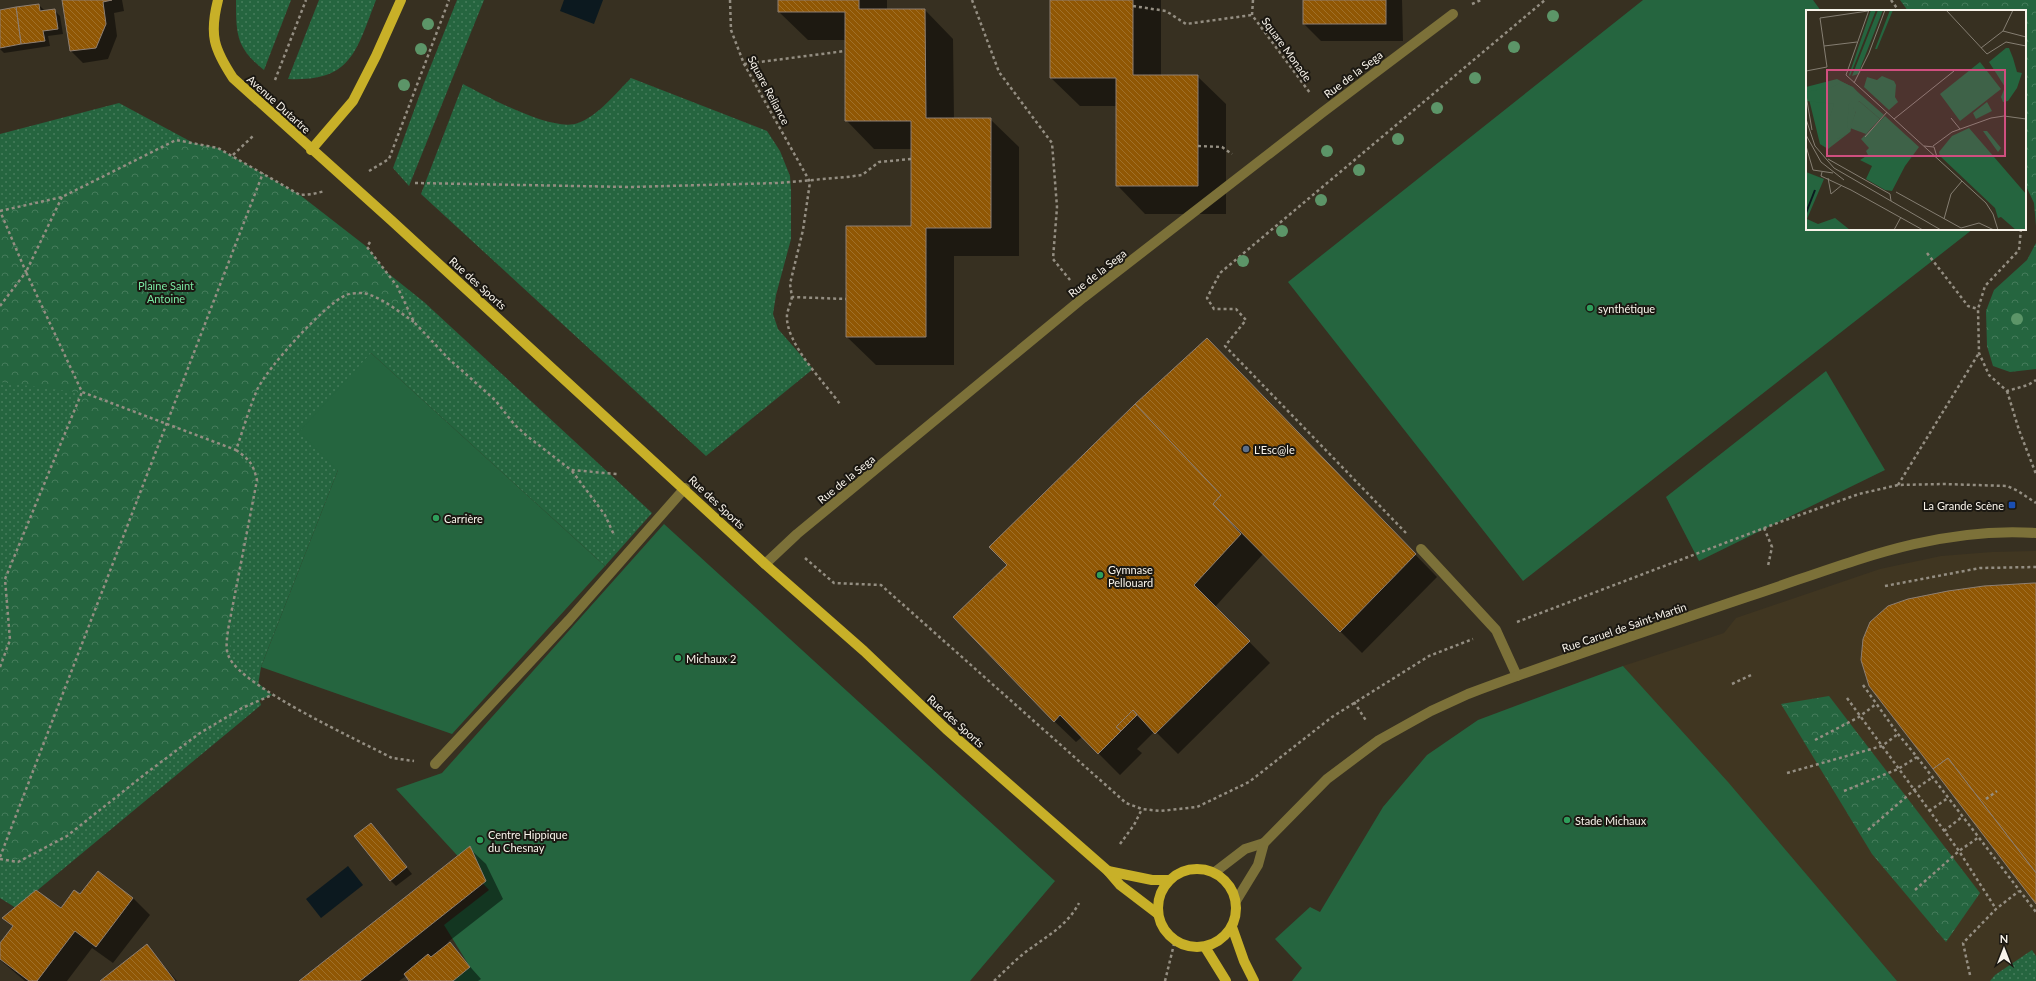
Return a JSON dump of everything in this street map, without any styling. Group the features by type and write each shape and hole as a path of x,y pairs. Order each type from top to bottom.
{"main road":[{"name":"Avenue Dutartre","path":"218,0 214,18 214,39 220,57 233,78 311,150 353,101 376,56 401,0"},
{"name":"Rue des Sports","path":"311,150 685,488 765,564 864,651 946,729 1108,871 1120,885 1158,914 1164,929 1175,940"},
{"name":"Rue des Sports","path":"1108,871 1152,880 1169,880 1182,872 1196,868 1215,872"},
{"path":"1175,940 1184,945 1205,946 1221,939 1232,927 1237,910 1236,901 1229,884 1215,872"},
{"path":"1158,914 1158,901 1162,890 1169,880"},
{"path":"1232,927 1244,961 1254,981"},
{"path":"1205,946 1226,981"}],"street":[{"name":"Rue de la Sega","path":"765,564 787,543 1083,298 1323,112 1453,14"},
{"path":"435,764 569,620 685,488"},
{"name":"Rue Caruel de Saint-Martin","path":"1236,901 1258,865 1264,844 1327,779 1380,740 1468,694 1869,556 1948,536 2014,532 2036,533"},
{"path":"1421,549 1496,630 1517,676"},
{"path":"1215,872 1245,849 1264,844"}],"path":[{"path":"275,80 306,0"},
{"path":"435,764 392,758 272,695 238,669 229,658 226,645 257,480 254,466 246,457 236,450 82,392 26,272 0,211 62,197 176,140 218,148 233,155 300,195 313,194 350,184 389,159 449,0"},
{"name":"Square Reliance","path":"730,0 731,30 744,64 810,182"},
{"path":"972,0 999,72 1052,143 1057,207 1053,259 1083,298"},
{"name":"Square Monade","path":"1252,0 1252,15 1323,112"},
{"path":"1421,549 1225,346 1246,320 1236,309 1214,309 1207,298 1220,273 1545,0"},
{"path":"1891,0 1898,10"},
{"name":"Square Monade","path":"1133,6 1166,11 1186,24 1252,15"},
{"path":"744,64 845,52"},
{"path":"233,155 253,136"},
{"path":"1198,146 1222,147 1248,170"},
{"path":"415,184 630,187 810,182 862,175 879,162 910,159"},
{"path":"263,173 0,858 18,862 67,836 149,770 200,733 242,708 272,695"},
{"path":"810,182 803,230 790,284 792,296 787,314 789,328 797,346 840,404"},
{"path":"0,306 26,272 62,197"},
{"path":"2021,230 2019,250 1985,286 1978,309 1979,353 1989,374 2006,391 2036,474"},
{"path":"370,242 367,247 397,286 414,322"},
{"path":"1927,253 1968,306 1978,309"},
{"path":"236,450 257,390 266,375 286,351 332,304 347,294 364,293 383,301 414,322 449,360 495,400 514,424 571,470 605,515 613,532 617,564"},
{"path":"792,296 846,299"},
{"path":"1898,485 1979,353"},
{"path":"2006,391 2028,385 2036,380"},
{"path":"0,667 10,640 5,580 82,392"},
{"path":"571,470 617,474"},
{"path":"787,543 834,583 882,585 1126,803 1142,809 1160,811 1197,807 1249,782 1332,716 1429,656 1573,599 1859,494 1898,485 1943,484 2006,486 2018,491 2036,503"},
{"path":"1764,528 1772,547 1768,572"},
{"path":"1885,586 1980,568 2036,567"},
{"path":"1732,684 1751,675"},
{"path":"1863,685 1898,734 1933,777 1962,817 2036,912"},
{"path":"1846,698 1959,851 1996,909"},
{"path":"1814,740 1859,717 1876,704"},
{"path":"1787,773 1882,746 1898,734"},
{"path":"1844,791 1898,769 1917,757"},
{"path":"1868,830 1914,790 1933,777"},
{"path":"1986,799 1997,791"},
{"path":"1929,811 1948,798"},
{"path":"1120,844 1134,825 1142,809"},
{"path":"1944,831 1962,817"},
{"path":"1915,890 1959,851 1979,837"},
{"path":"1970,975 1963,943 1996,909 2019,891"},
{"path":"994,981 1026,952 1060,928 1073,915 1079,902"},
{"path":"1165,981 1175,940"}],"shaded area":[{"path":"564,0 603,0 594,24 560,11"},
{"path":"2036,551 2036,981 1896,981 1623,666 1724,633 1736,618 1880,569 1941,556 1992,552"},
{"path":"348,866 363,885 321,918 306,899"}],"green space":[{"path":"236,0 291,0 264,70 248,55 240,40 236,22"},
{"path":"319,0 376,0 356,48 348,60 339,69 326,75 309,79 288,79"},
{"path":"457,0 484,0 409,186 393,168 424,83"},
{"name":"synthétique","path":"1643,0 1813,0 1820,10 1806,10 1806,230 1972,230 1523,581 1288,282"},
{"path":"1900,0 2036,0 2036,226 2034,203 2026,186 2026,10 1907,10"},
{"path":"631,78 767,131 780,151 790,176 791,239 776,295 773,314 778,329 813,369 706,456 421,194 463,84 520,112 553,123 567,125 585,120 600,110"},
{"name":"Plaine Saint Antoine","path":"119,103 290,195 424,302 652,513 605,566 371,353 338,470 261,667 257,691 261,705 16,908 0,898 0,134"},
{"name":"Plaine Saint Antoine","path":"176,140 218,148 300,195 367,247 397,286 414,322 371,295 364,293 352,293 346,295 311,323 297,338 272,367 254,397 236,450 257,480 237,579 229,658 272,695 242,708 200,733 67,836 11,862 0,859 0,667 10,640 5,579 82,393 0,382 0,211 62,197"},
{"path":"2036,243 2036,369 2010,372 1993,366 1987,346 1986,311 1994,290 2027,260"},
{"name":"Carrière","path":"371,353 605,566 452,734 261,667 338,470 299,432"},
{"path":"1826,371 1885,470 1699,561 1666,497"},
{"name":"Michaux 2","path":"664,524 1055,881 970,981 452,981 470,967 444,925 489,890 396,789 442,773"},
{"name":"Stade Michaux","path":"1623,666 1728,782 1897,981 1292,981 1302,968 1275,939 1310,907 1320,912 1383,807 1427,755 1478,720"},
{"path":"1829,696 1980,893 1946,942 1872,854 1781,704"},
{"path":"2032,950 2036,956 2036,981 1990,981 1995,975"}],"building":[{"path":"62,0 112,0 103,2 106,24 96,48 70,51"},
{"path":"778,0 859,0 859,9 925,9 926,118 991,118 991,228 926,228 926,337 846,337 846,226 911,226 911,121 845,121 845,12 778,12"},
{"path":"1050,0 1133,0 1133,75 1198,75 1198,186 1116,186 1116,78 1050,78"},
{"path":"1303,0 1386,0 1386,24 1303,24"},
{"path":"39,4 40,11 55,9 58,29 43,31 45,41 21,44 16,7"},
{"path":"16,7 21,44 0,48 0,10"},
{"name":"L'Esc@le","path":"1207,338 1416,554 1340,632 1213,504 1221,495 1135,404"},
{"name":"Gymnase Pellouard","path":"1135,404 1221,495 1213,504 1241,534 1194,585 1250,641 1155,734 1133,710 1116,727 1121,731 1098,754 1060,715 1054,722 953,617 1007,565 989,547"},
{"path":"2036,583 2036,873 1948,758 1933,769 1869,686 1861,660 1863,639 1870,622 1888,606 1908,599 1948,591 1984,586"},
{"path":"1133,710 1137,715 1121,731 1116,727"},
{"path":"1948,758 2036,873 2036,904 1933,769"},
{"path":"371,823 407,867 390,881 354,836"},
{"path":"470,846 486,881 360,981 299,981"},
{"path":"98,871 133,898 96,947 75,931 37,981 29,981 0,959 0,943 13,926 2,918 36,890 61,908 74,890 80,894"},
{"path":"450,942 470,967 453,981 409,981 404,974 428,954 431,957"},
{"path":"147,944 175,981 100,981"}],"place":[{"name":"synthétique","path":"1590,308"},
{"name":"L'Esc@le","path":"1246,449"},
{"name":"La Grande Scène","path":"2012,505"},
{"name":"Carrière","path":"436,518"},
{"name":"Gymnase Pellouard","path":"1100,575"},
{"name":"Michaux 2","path":"678,658"},
{"name":"Stade Michaux","path":"1567,820"},
{"name":"Centre Hippique du Chesnay","path":"480,840"}]}
